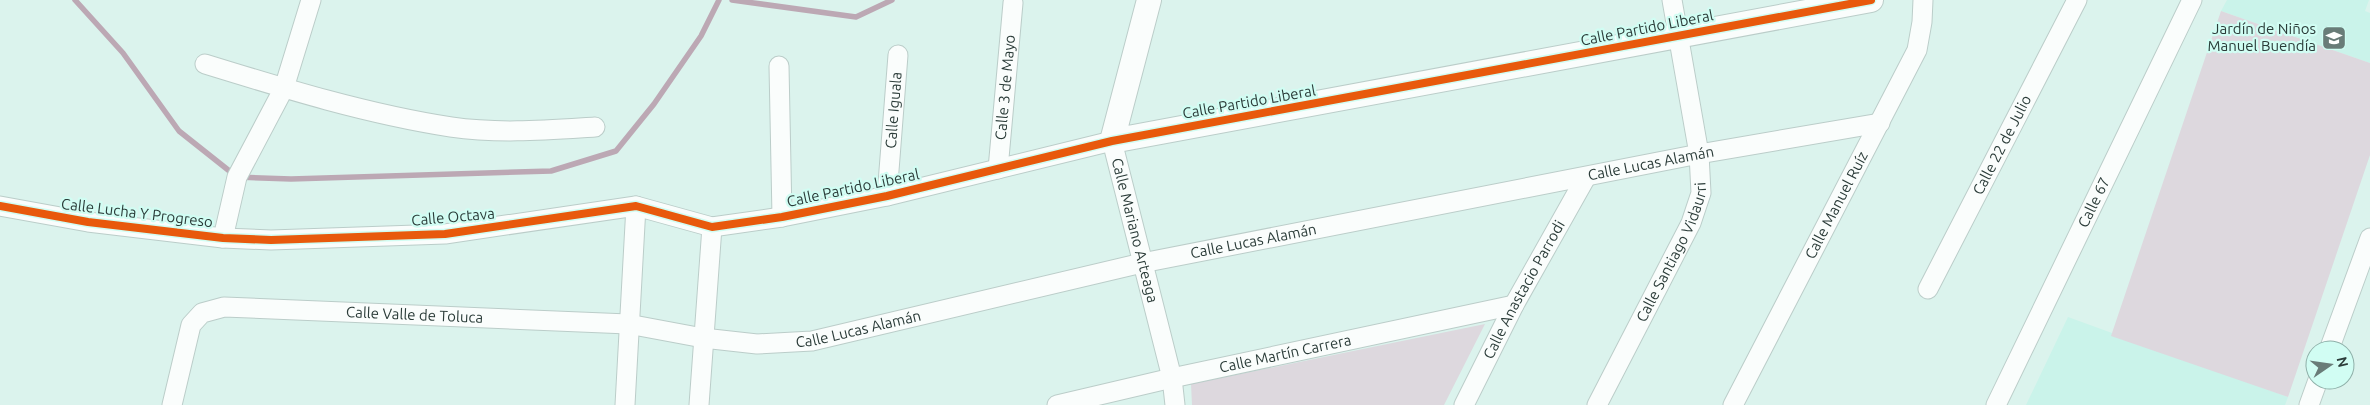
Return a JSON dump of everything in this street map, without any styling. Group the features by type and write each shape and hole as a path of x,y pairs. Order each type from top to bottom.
{"street":[{"path":"223,238 236,177 284,88 311,0"},
{"name":"Calle Mariano Arteaga","path":"1149,0 1112,141 1172,378 1174,405"},
{"name":"Calle Santiago Vidaurri","path":"1597,405 1698,205 1701,193 1699,154 1680,36 1672,0"},
{"name":"Calle Partido Liberal","path":"636,206 712,227 782,218 887,196 1112,141 1871,0"},
{"name":"Calle Manuel Ruíz","path":"1733,405 1917,50 1922,22 1923,0"},
{"name":"Calle 22 de Julio","path":"1928,289 2077,0"},
{"name":"Calle 67","path":"1996,405 2192,0"},
{"name":"Calle 3 de Mayo","path":"998,169 1013,4"},
{"name":"Calle Iguala","path":"887,196 898,55"},
{"path":"205,64 364,110 452,127 524,131 595,127"},
{"path":"779,66 782,218"},
{"name":"Calle Lucas Alamán","path":"628,324 703,338 757,344 812,341 1142,263 1699,154 1880,123"},
{"name":"Calle Anastacio Parrodi","path":"1472,402 1514,305 1586,177"},
{"name":"Calle Lucha Y Progreso","path":"0,206 88,222 223,238 271,240"},
{"path":"625,405 636,206"},
{"name":"Calle Octava","path":"271,240 445,234 636,206"},
{"path":"699,405 712,227"},
{"path":"2333,340 2370,238"},
{"name":"Calle Martín Carrera","path":"1057,405 1172,378 1514,305"},
{"name":"Calle Valle de Toluca","path":"172,405 191,325 202,313 224,307 628,324"},
{"path":"2309,405 2314,390"}],"shaded area":[{"name":"Jardín de Niños Manuel Buendía","path":"2227,0 2369,0 2365,11 2370,13 2370,63 2221,11"},
{"path":"2221,11 2370,63 2370,155 2307,340 2305,340 2305,347 2288,397 2111,336"},
{"path":"2068,317 2288,397 2285,405 2026,405"},
{"path":"1485,324 1444,405 1192,405 1191,384"}],"waterway":[{"path":"75,0 123,53 179,131 237,177 291,179 551,171 616,151 654,104 701,36 719,0"},
{"path":"732,0 856,17 892,0"}],"cycle path":[{"path":"0,206 88,222 223,238 271,240 445,234 636,206 712,227 782,217 887,196 1112,141 1871,0"}],"place":[{"name":"Jardín de Niños Manuel Buendía","path":"2334,38"}]}
